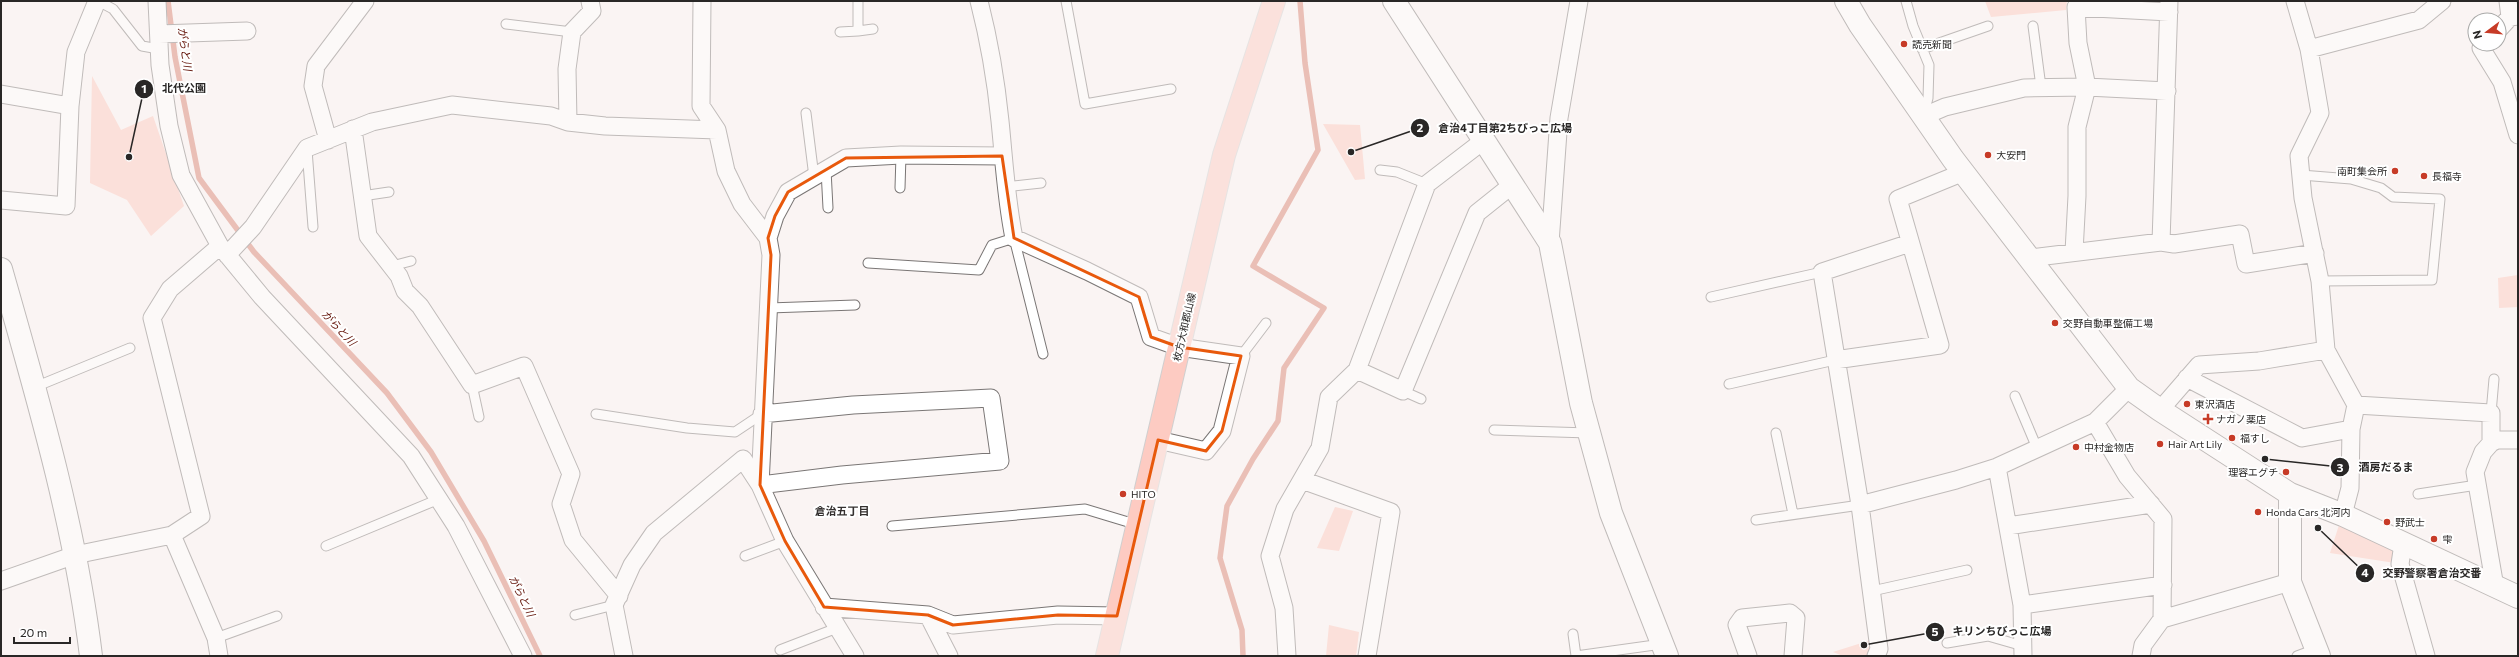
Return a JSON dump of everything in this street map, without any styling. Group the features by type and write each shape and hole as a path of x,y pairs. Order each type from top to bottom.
{"main road":[{"name":"枚方大和郡山線","path":"1108,656 1224,155 1274,1"}],"street":[{"path":"1,200 66,206 70,106 76,52 98,1"},
{"path":"158,1 159,41 169,126 181,175 228,249 262,297 411,456 456,526 523,656"},
{"path":"328,140 313,86 316,66 366,1"},
{"path":"568,122 567,69 572,32 592,11 590,1"},
{"path":"702,1 701,106 717,130 726,171 742,204 768,238 771,255 762,414 760,485"},
{"path":"979,1 987,33 1000,121 1005,186 1014,238 1087,271 1139,298 1151,337 1179,347 1241,356 1222,431 1206,452 1158,440"},
{"path":"1394,1 1550,243"},
{"path":"1579,1 1559,118 1550,243 1581,403 1611,513 1664,650"},
{"path":"1846,1 1860,25 1964,172 2129,388 2160,410 2290,494 2343,515 2495,588 2518,597"},
{"path":"2295,1 2309,49 2320,113 2299,156 2303,198 2320,281 2326,350 2356,405 2351,429 2350,488 2343,515"},
{"path":"2309,49 2419,20 2442,1"},
{"path":"2074,252 2077,196 2077,127 2087,87 2078,43 2076,7 2169,6 2161,242"},
{"path":"159,41 246,31"},
{"path":"2483,52 2502,82 2518,135"},
{"path":"1924,116 1945,106 2024,88 2087,87 2167,91"},
{"path":"1,94 70,106"},
{"path":"1,581 75,555 172,535 201,516 152,318 170,288 228,249 252,228 307,148 372,122 452,105 551,116 568,122 717,130"},
{"path":"353,130 368,236 399,276 405,291 420,306 472,386 524,366 571,474 561,504 573,540 617,600 624,656"},
{"path":"1287,656 1284,608 1270,556 1285,509 1320,448 1330,397 1357,370 1427,184 1483,140"},
{"path":"768,238 775,216 788,192 846,158 901,155 1002,156"},
{"path":"1835,360 1940,345 1898,199 1964,172"},
{"path":"1357,370 1403,391 1477,214 1512,185"},
{"path":"2030,258 2161,242 2174,244 2240,234 2246,264 2315,253"},
{"path":"1876,656 1879,649 1860,505 1835,360 1822,272 1910,243"},
{"path":"1,269 35,387 75,555 84,602 91,656"},
{"path":"2160,410 2199,365 2259,361 2326,350"},
{"path":"2187,378 2302,438 2351,429"},
{"path":"1860,505 1956,480 1997,466 2095,422 2129,388"},
{"path":"760,485 842,475 1000,461 991,398 853,405 762,414"},
{"path":"2356,405 2491,412 2491,443"},
{"path":"2095,422 2128,476 2163,519 2162,619 2142,645 2141,656"},
{"path":"2495,588 2475,472 2484,452 2491,443 2497,440 2518,440"},
{"path":"617,600 632,565 654,533 743,459 760,485 785,542 824,608 856,656"},
{"path":"1997,466 2022,605 2023,651"},
{"path":"1302,480 1391,512 1367,656"},
{"path":"2290,494 2290,582 2311,654"},
{"path":"2008,526 2151,504"},
{"path":"172,535 216,638 219,656"},
{"path":"2403,544 2400,564 2426,656"},
{"path":"2162,619 2290,582"},
{"path":"2022,605 2163,585"},
{"path":"824,608 928,616 953,625 1058,615 1117,616"},
{"path":"1748,656 1737,625 1742,618 1790,613 1796,618 1793,656"},
{"path":"928,616 948,656"}],"lane":[{"path":"98,1 113,9 142,46 159,41"},
{"path":"858,1 858,30"},
{"path":"1066,1 1084,104 1171,89"},
{"path":"1906,1 1929,65 1928,98 1924,116"},
{"path":"506,24 572,32"},
{"path":"1922,49 1988,26"},
{"path":"2033,26 2041,87"},
{"path":"840,32 873,29"},
{"path":"806,113 828,208"},
{"path":"307,148 313,227"},
{"path":"900,188 901,155"},
{"path":"1380,170 1398,172 1427,184"},
{"path":"2301,176 2351,179 2381,188 2393,197 2440,199 2432,280 2320,281"},
{"path":"1005,186 1041,182"},
{"path":"362,196 389,192"},
{"path":"868,263 979,270 992,245 1014,238 1043,354"},
{"path":"392,266 411,261"},
{"path":"1711,297 1822,272"},
{"path":"769,308 855,305"},
{"path":"1241,356 1266,323"},
{"path":"35,387 130,348"},
{"path":"1729,384 1835,360"},
{"path":"2491,412 2494,378"},
{"path":"472,386 479,417"},
{"path":"1403,391 1421,399"},
{"path":"2015,396 2037,448"},
{"path":"596,414 687,428 735,432 762,414"},
{"path":"1494,430 1589,433"},
{"path":"1776,433 1793,514"},
{"path":"2418,494 2477,485"},
{"path":"326,546 439,499"},
{"path":"1756,520 1860,505"},
{"path":"892,526 1085,509 1138,525"},
{"path":"745,556 785,542"},
{"path":"1872,591 1967,570"},
{"path":"575,615 617,600"},
{"path":"216,638 277,616"},
{"path":"780,650 837,628"},
{"path":"1573,634 1576,656 1664,650"},
{"path":"1947,643 1988,636 2023,651"}],"highlighted area":[{"path":"1002,156 1014,238 1139,297 1151,337 1179,347 1241,356 1222,431 1206,451 1158,440 1117,616 1058,615 953,625 928,615 824,607 785,541 760,485 771,255 768,238 775,216 788,192 846,158"}],"shaded area":[{"path":"1985,1 2067,1 2066,10 1991,17"},
{"path":"92,76 121,130 153,116 184,206 151,236 127,200 90,183"},
{"path":"1323,124 1360,125 1365,179 1355,180"},
{"path":"2518,275 2518,307 2499,308 2498,278"},
{"path":"1335,507 1353,511 1339,551 1317,548"},
{"path":"2340,522 2395,551 2395,563 2330,553"},
{"path":"1329,625 1359,632 1356,656 1326,656"},
{"path":"1871,640 1872,656 1843,656 1833,652"}],"waterway":[{"name":"がらと川","path":"168,1 175,57 199,178 254,252 387,393 431,452 484,541 540,656"},
{"path":"1243,656 1242,630 1220,558 1227,506 1253,459 1278,421 1284,368 1324,308 1253,266 1318,150 1305,63 1300,1"}],"place":[{"name":"読売新聞","path":"1904,44"},
{"name":"倉治4丁目第2ちびっこ広場","path":"1351,152"},
{"name":"大安門","path":"1988,155"},
{"name":"北代公園","path":"129,157"},
{"name":"南町集会所","path":"2395,171"},
{"name":"長福寺","path":"2424,176"},
{"name":"交野自動車整備工場","path":"2055,323"},
{"name":"東沢酒店","path":"2187,404"},
{"name":"ナガノ薬店","path":"2208,419"},
{"name":"福すし","path":"2232,438"},
{"name":"Hair Art Lily","path":"2160,444"},
{"name":"中村金物店","path":"2076,447"},
{"name":"酒房だるま","path":"2265,459"},
{"name":"理容エグチ","path":"2286,472"},
{"name":"HITO","path":"1123,494"},
{"name":"Honda Cars 北河内","path":"2258,512"},
{"name":"野武士","path":"2387,522"},
{"name":"交野警察署倉治交番","path":"2318,528"},
{"name":"雫","path":"2434,539"},
{"name":"キリンちびっこ広場","path":"1864,645"}],"district":[{"name":"倉治五丁目","path":"842,511"}]}
